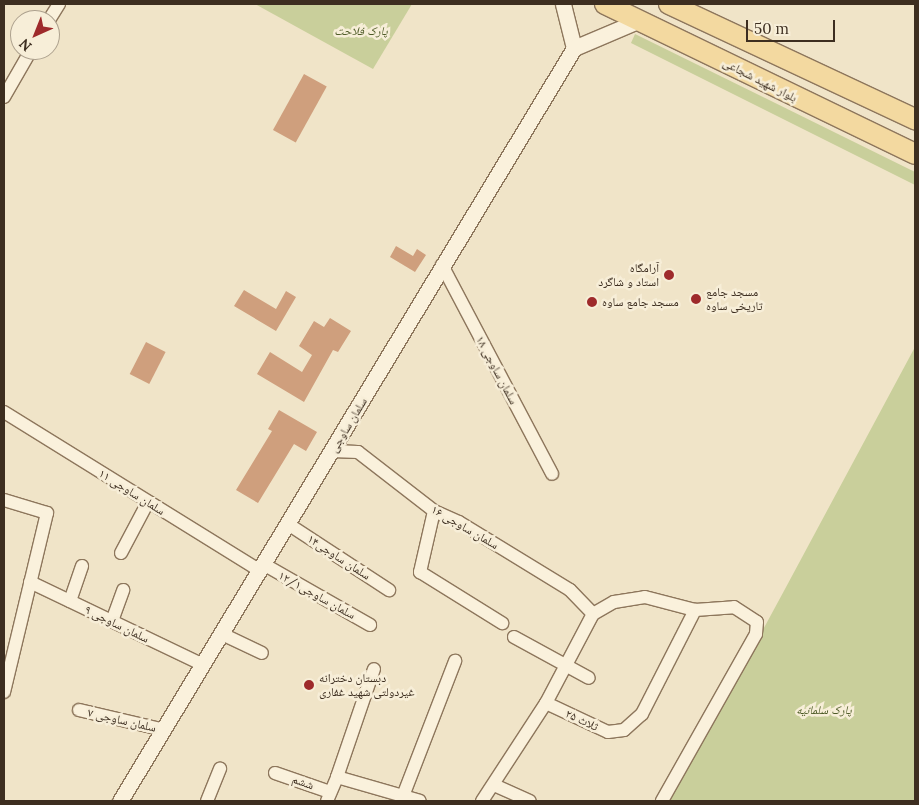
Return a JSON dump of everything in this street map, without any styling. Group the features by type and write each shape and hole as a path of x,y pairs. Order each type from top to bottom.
{"main road":[{"name":"بلوار شهید شجاعی","path":"605,4 915,154"},
{"path":"669,4 692,8 915,118"}],"street":[{"path":"563,4 574,48 640,20"},
{"name":"سلمان ساوجی","path":"120,801 165,730 442,265 574,48"},
{"path":"4,97 25,60"},
{"name":"سلمان ساوجی ۱۸","path":"442,265 552,474"},
{"name":"سلمان ساوجی ۱۱","path":"5,416 262,568"},
{"name":"سلمان ساوجی ۱۶","path":"332,451 358,452 434,511 459,522 570,590 593,614"},
{"path":"4,500 47,513 4,692"},
{"path":"121,553 148,502"},
{"path":"434,511 420,572 502,623"},
{"name":"سلمان ساوجی۱۴","path":"288,524 389,590"},
{"path":"70,601 82,566"},
{"name":"سلمان ساوجی۱۲/۱","path":"262,568 370,625"},
{"name":"سلمان ساوجی ۹","path":"30,582 203,665"},
{"path":"112,621 123,590"},
{"path":"482,801 546,703 593,614 634,597 695,610 734,608 757,622 756,634 662,801"},
{"name":"ثلاث ۲۵","path":"546,703 608,732 624,730 642,714 695,610"},
{"path":"222,634 262,653"},
{"path":"514,637 590,678"},
{"path":"403,796 455,661"},
{"path":"329,796 374,669"},
{"name":"سلمان ساوجی ۷","path":"79,710 165,730"},
{"path":"208,801 220,768"},
{"name":"ششم","path":"275,773 329,796"},
{"path":"337,777 420,801"},
{"path":"494,785 530,801"}],"green space":[{"name":"پارک فلاحت","path":"255,4 412,4 373,69"},
{"path":"635,34 915,172 915,185 631,43"},
{"name":"پارک سلمانیه","path":"915,347 915,801 670,801 785,589"}],"building":[{"path":"304,74 327,87 296,143 273,130"},
{"path":"396,246 413,256 417,249 426,255 415,272 390,257"},
{"path":"244,290 276,309 286,291 296,297 276,331 234,306"},
{"path":"330,318 351,331 338,352 333,350 304,402 257,374 270,352 302,372 312,355 299,346 314,321 324,327"},
{"path":"146,342 166,352 149,384 130,374"},
{"path":"279,410 317,432 306,451 294,444 258,503 236,490 272,431 268,429"}],"place":[{"name":"آرامگاه استاد و شاگرد","path":"669,275"},
{"name":"مسجد جامع تاریخی ساوه","path":"696,299"},
{"name":"مسجد جامع ساوه","path":"592,302"},
{"name":"دبستان دخترانه غیردولتی شهید غفاری","path":"309,685"}]}
